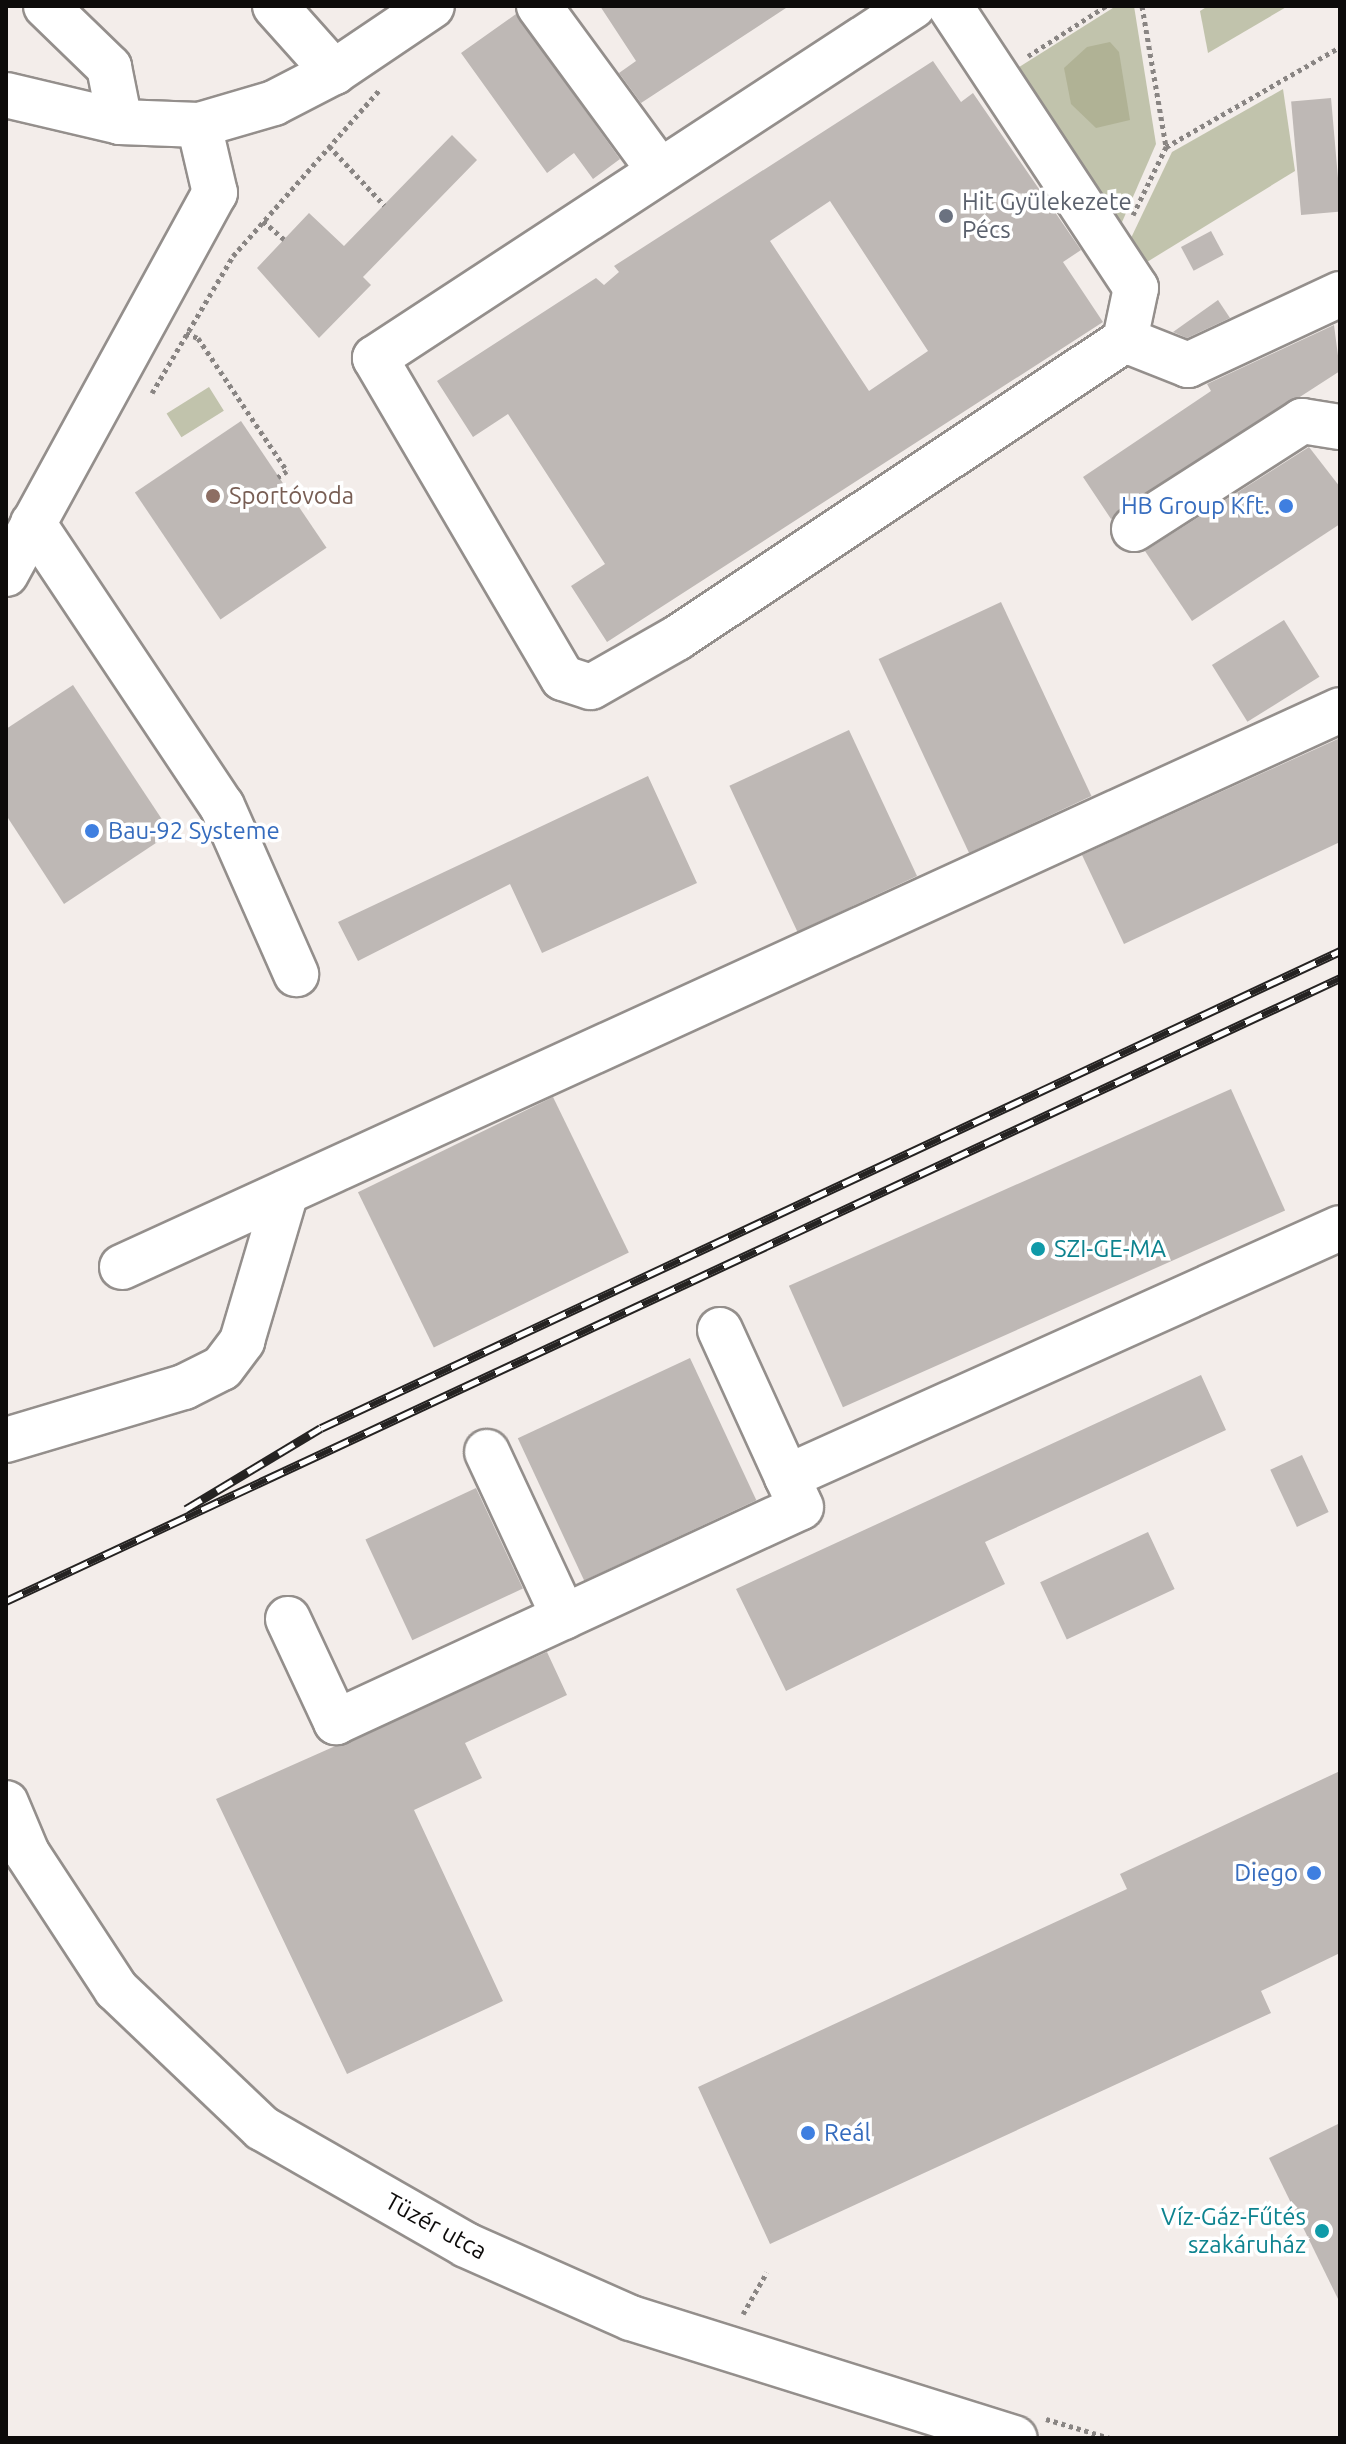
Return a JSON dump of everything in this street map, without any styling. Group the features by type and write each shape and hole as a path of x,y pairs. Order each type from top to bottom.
{"street":[{"path":"46,6 92,42 109,67 120,122"},
{"path":"275,6 334,72"},
{"path":"6,95 120,122 199,125 274,103 334,72 432,6"},
{"path":"539,6 659,170"},
{"path":"913,6 375,358 563,678 591,687 677,638 1125,340 1136,288 950,6"},
{"path":"6,574 215,193 199,125"},
{"path":"1125,340 1188,365 1340,294"},
{"path":"1134,529 1302,421 1340,427"},
{"path":"33,523 222,806 296,974"},
{"path":"122,1267 1340,710"},
{"path":"6,1440 184,1387 222,1368 242,1341 286,1192"},
{"path":"787,1477 1340,1228"},
{"path":"288,1619 336,1722 801,1507 720,1330"},
{"path":"487,1452 564,1617"},
{"name":"Tüzér utca","path":"6,1803 27,1853 116,1989 262,2128 466,2245 631,2318 1015,2438"}],"path":[{"path":"997,76 1106,6"},
{"path":"1142,6 1166,147"},
{"path":"1129,223 1166,147 1340,47"},
{"path":"148,399 186,333 263,221 393,76"},
{"path":"329,146 384,205"},
{"path":"263,221 284,239"},
{"path":"186,333 198,338 287,471 278,477"},
{"path":"738,2322 767,2272"}],"green space":[{"path":"1116,6 1134,6 1156,144 1119,229 1016,69"},
{"path":"1208,6 1288,6 1208,53 1200,11"},
{"path":"1110,42 1119,52 1130,120 1096,128 1071,104 1064,68 1087,47"},
{"path":"1283,89 1295,171 1147,262 1131,238 1172,152"},
{"path":"209,387 224,411 181,437 167,413"}],"building":[{"path":"600,6 789,6 641,103 619,73 636,61"},
{"path":"516,14 620,159 593,179 574,153 547,173 461,53"},
{"path":"933,61 961,102 973,93 1081,250 1063,262 1103,322 607,642 571,586 605,564 508,414 473,437 437,381 596,278 604,285 619,272 614,266","holes":["830,201 928,351 869,391 770,241"]},
{"path":"1331,98 1340,212 1301,215 1291,101"},
{"path":"452,135 477,160 363,277 371,285 319,338 257,268 309,213 344,246"},
{"path":"1211,231 1224,255 1194,271 1181,247"},
{"path":"1218,300 1230,318 1187,338 1173,332"},
{"path":"1334,325 1340,371 1111,519 1083,477 1211,391 1207,384"},
{"path":"241,421 327,548 220,619 135,493"},
{"path":"1309,447 1340,487 1340,524 1192,621 1145,551"},
{"path":"1001,602 1091,796 969,853 879,659"},
{"path":"1284,620 1320,677 1247,722 1212,665"},
{"path":"73,685 171,833 64,904 6,815 6,729"},
{"path":"849,730 917,876 797,932 729,786"},
{"path":"1340,738 1340,842 1124,944 1082,855"},
{"path":"648,776 697,883 542,953 510,884 358,961 338,922"},
{"name":"SZI-GE-MA","path":"1231,1089 1285,1211 843,1407 789,1286"},
{"path":"553,1097 629,1252 434,1348 358,1192"},
{"path":"690,1358 756,1500 584,1581 518,1438"},
{"path":"1201,1375 1226,1430 985,1542 1005,1584 786,1691 736,1589"},
{"path":"1302,1455 1329,1512 1297,1527 1270,1470"},
{"path":"476,1488 523,1589 412,1640 365,1540"},
{"path":"1148,1532 1175,1589 1067,1639 1040,1582"},
{"path":"547,1652 567,1695 465,1743 482,1778 414,1810 503,2001 347,2074 216,1799"},
{"path":"1340,1771 1340,1953 1261,1991 1271,2013 770,2244 698,2087 1127,1889 1120,1874"},
{"name":"Víz-Gáz-Fűtés szakáruház","path":"1340,2123 1340,2303 1269,2158"}],"railway":[{"path":"186,1509 321,1428 1340,951"},
{"path":"6,1601 1340,978"}],"place":[{"name":"Hit Gyülekezete Pécs","path":"946,216"},
{"name":"Sportóvoda","path":"213,496"},
{"name":"HB Group Kft.","path":"1286,506"},
{"name":"Bau-92 Systeme","path":"92,831"},
{"name":"SZI-GE-MA","path":"1038,1249"},
{"name":"Diego","path":"1314,1873"},
{"name":"Reál","path":"808,2133"},
{"name":"Víz-Gáz-Fűtés szakáruház","path":"1322,2231"}]}
